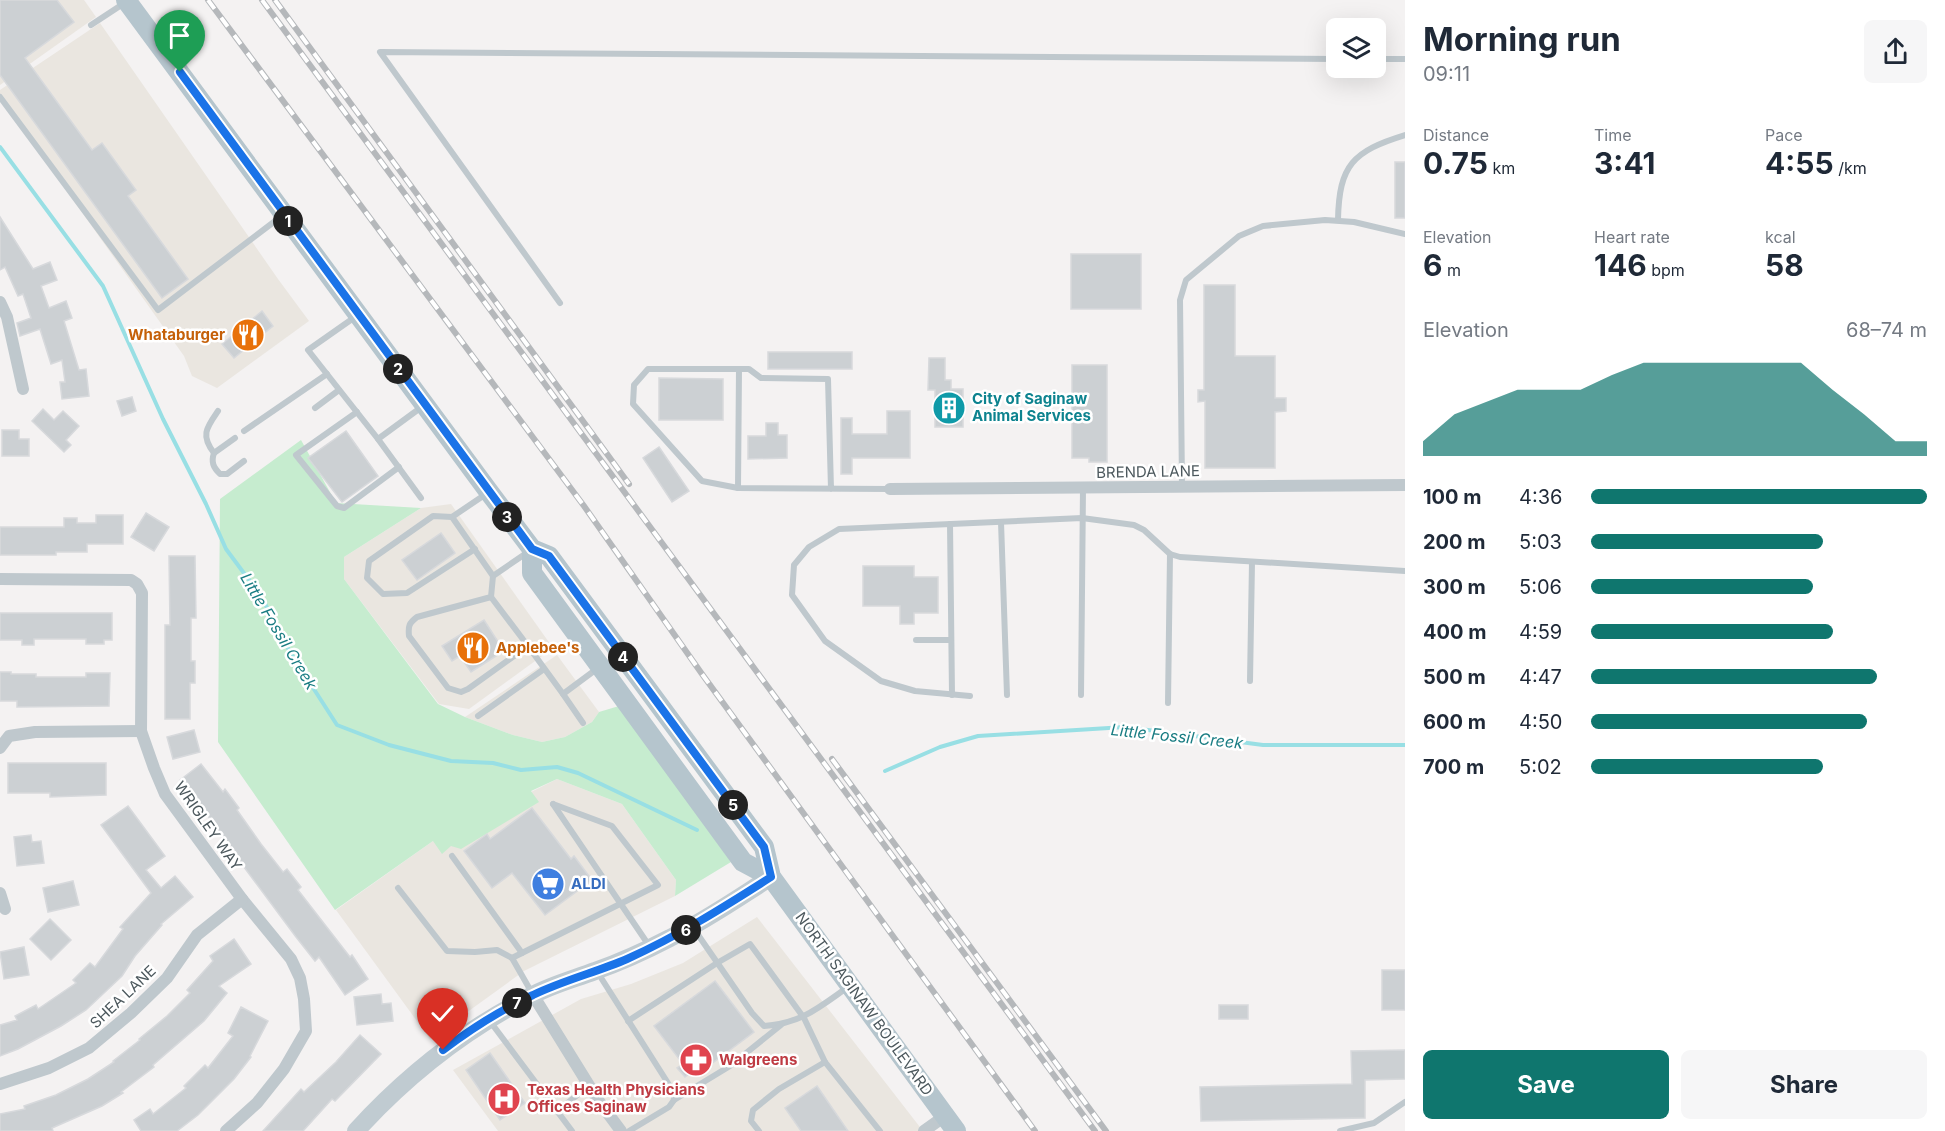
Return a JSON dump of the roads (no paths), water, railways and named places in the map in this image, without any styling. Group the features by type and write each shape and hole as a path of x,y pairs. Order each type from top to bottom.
{"main road":[{"name":"NORTH SAGINAW BOULEVARD","path":"127,1 489,492 532,549 549,556 764,847 771,877 951,1124"},
{"name":"NORTH SAGINAW BOULEVARD","path":"532,549 531,573 743,862 771,877"},
{"path":"356,1131 392,1093 431,1058 489,1020 533,995 650,948 692,926 771,877"}],"street":[{"path":"0,302 7,317 23,389"},
{"name":"BRENDA LANE","path":"890,489 1405,485"},
{"name":"WRIGLEY WAY","path":"0,579 130,580 137,584 142,593 141,731 165,794 242,899 291,959 300,978 306,1031 284,1069 257,1103 226,1131"},
{"path":"0,748 9,736 35,732 141,731"},
{"path":"0,893 6,909"},
{"name":"SHEA LANE","path":"0,1084 49,1068 89,1048 131,1013 167,978 197,935 242,899"},
{"path":"533,995 589,1086 621,1131"},
{"path":"924,1131 951,1124"}],"lane":[{"path":"91,25 127,1"},
{"path":"560,303 380,52 1326,58"},
{"path":"1386,59 1405,59"},
{"path":"0,97 158,310 284,215"},
{"path":"1338,220 1341,186 1350,163 1359,154 1372,147 1405,135"},
{"path":"1182,486 1180,300 1186,280 1239,236 1263,226 1338,220 1405,234"},
{"path":"358,315 308,350 421,498"},
{"path":"831,489 828,379 761,378 749,369 648,369 634,385 633,404 702,481 738,488 831,489 890,489"},
{"path":"738,488 739,369"},
{"path":"244,432 327,374"},
{"path":"315,408 339,390"},
{"path":"378,440 424,405"},
{"path":"214,453 205,435 218,411"},
{"path":"357,412 296,455 337,506 344,508 399,467"},
{"path":"236,438 214,453 212,459 214,468 220,474 227,474 244,461"},
{"path":"1081,695 1083,487"},
{"path":"475,549 407,593 383,594 367,578 369,561 433,516 452,517 489,492"},
{"path":"452,517 493,576 491,597 583,723"},
{"path":"970,696 915,691 881,681 825,641 792,595 794,565 809,548 840,529 1082,518 1134,525 1144,530 1170,554 1180,557 1405,571"},
{"path":"1001,522 1007,695"},
{"path":"950,524 952,695"},
{"path":"493,576 532,549"},
{"path":"1168,703 1170,554"},
{"path":"1250,681 1252,561"},
{"path":"491,597 417,617 410,622 409,636 448,688 461,692 528,646"},
{"path":"916,640 951,640"},
{"path":"563,694 600,667"},
{"path":"478,716 544,669"},
{"path":"512,958 621,904 658,885 612,826 553,804 615,895 621,904 650,948"},
{"path":"452,856 522,953"},
{"path":"398,888 447,951 497,950 512,958 533,995"},
{"path":"692,926 752,1013 764,1026 782,1025 804,1018 850,985"},
{"path":"628,1021 750,944 804,1018 825,1062 880,1131"},
{"path":"597,971 673,1090 674,1100"},
{"path":"489,1020 572,1131"},
{"path":"629,1131 730,1066 782,1025"},
{"path":"759,1131 751,1121 753,1110 779,1089 825,1062"},
{"path":"557,1111 589,1086"},
{"path":"1340,1131 1374,1123 1405,1102"}],"waterway":[{"name":"Little Fossil Creek","path":"0,147 103,286 163,419 226,549 261,596 290,652 337,725 389,745 451,761 493,763 521,770 557,767 578,773 697,830"},
{"name":"Little Fossil Creek","path":"885,771 940,747 978,736 1125,727 1263,745 1405,745"}],"railway":[{"path":"208,0 584,506 702,674 1035,1131"},
{"path":"262,0 1095,1131"},
{"path":"275,0 629,484"},
{"path":"832,759 1106,1131"}],"place":[{"name":"Whataburger","path":"248,335"},
{"name":"City of Saginaw Animal Services","path":"949,408"},
{"name":"Applebee's","path":"473,648"},
{"name":"ALDI","path":"548,884"},
{"name":"Walgreens","path":"696,1060"},
{"name":"Texas Health Physicians Offices Saginaw","path":"504,1099"}]}
